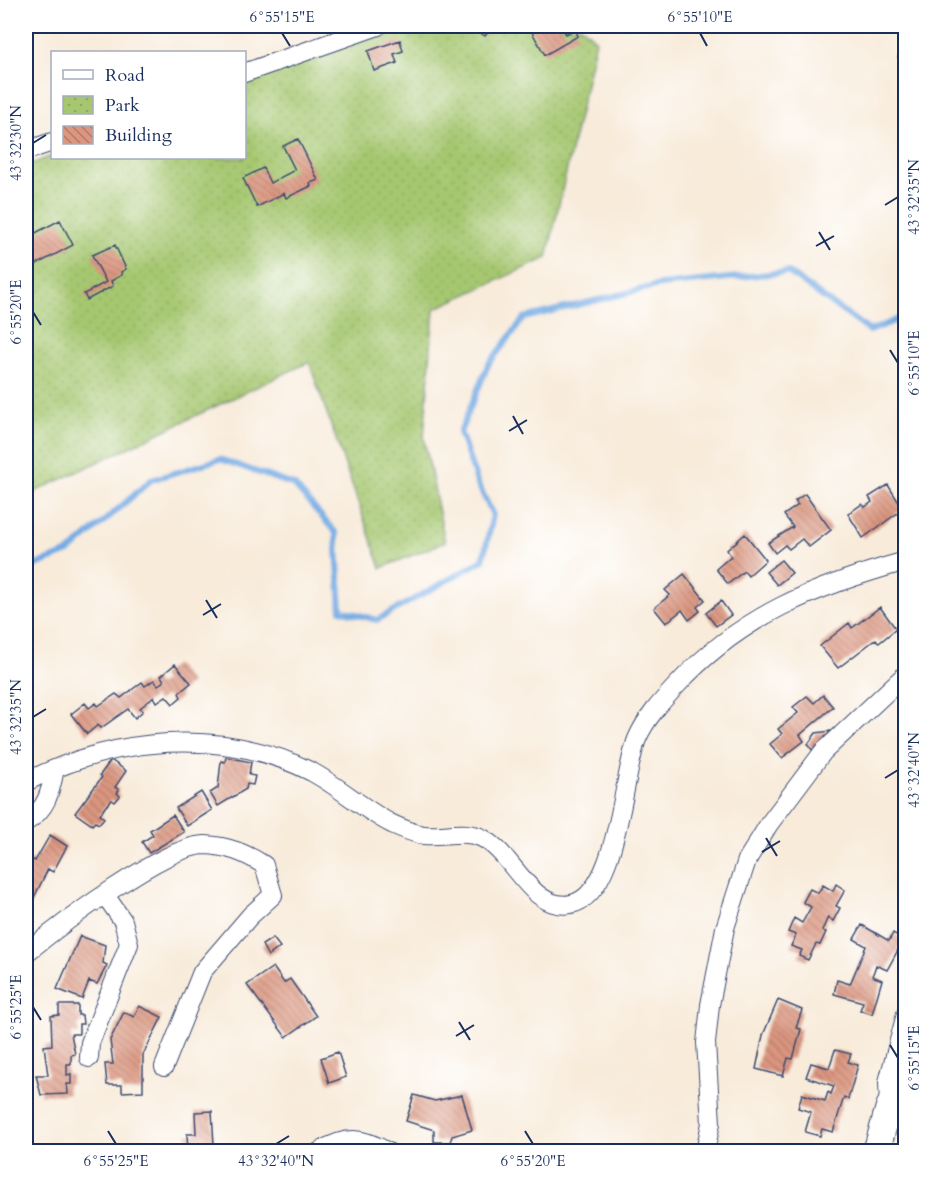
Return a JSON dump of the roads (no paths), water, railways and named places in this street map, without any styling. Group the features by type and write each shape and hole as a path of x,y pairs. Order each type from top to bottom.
{"street":[{"path":"246,72 378,26"},
{"path":"26,151 51,142"},
{"path":"26,782 55,769 113,749 153,742 236,745 312,772 392,824 422,835 479,837 504,856 523,879 550,903 570,904 582,900 595,889 605,869 637,740 650,716 686,675 755,618 849,577 906,561"},
{"path":"705,1152 711,1123 706,1043 710,1005 724,928 747,860 770,824 823,752 906,674"},
{"path":"26,822 38,815 49,800 55,769"},
{"path":"26,953 105,894 164,859 202,845 238,849 264,865 273,895 250,916 202,972 164,1067"},
{"path":"88,1058 90,1043 129,944 123,921 105,894"},
{"path":"889,1107 888,1082 906,1014"},
{"path":"876,1152 889,1107 906,1077"},
{"path":"319,1152 336,1141 367,1140 388,1152"}],"waterway":[{"path":"26,569 69,552 151,480 220,459 294,485 336,533 341,610 377,620 483,560 493,515 477,482 460,432 488,365 524,318 660,285 788,272 870,331 906,316"}]}
